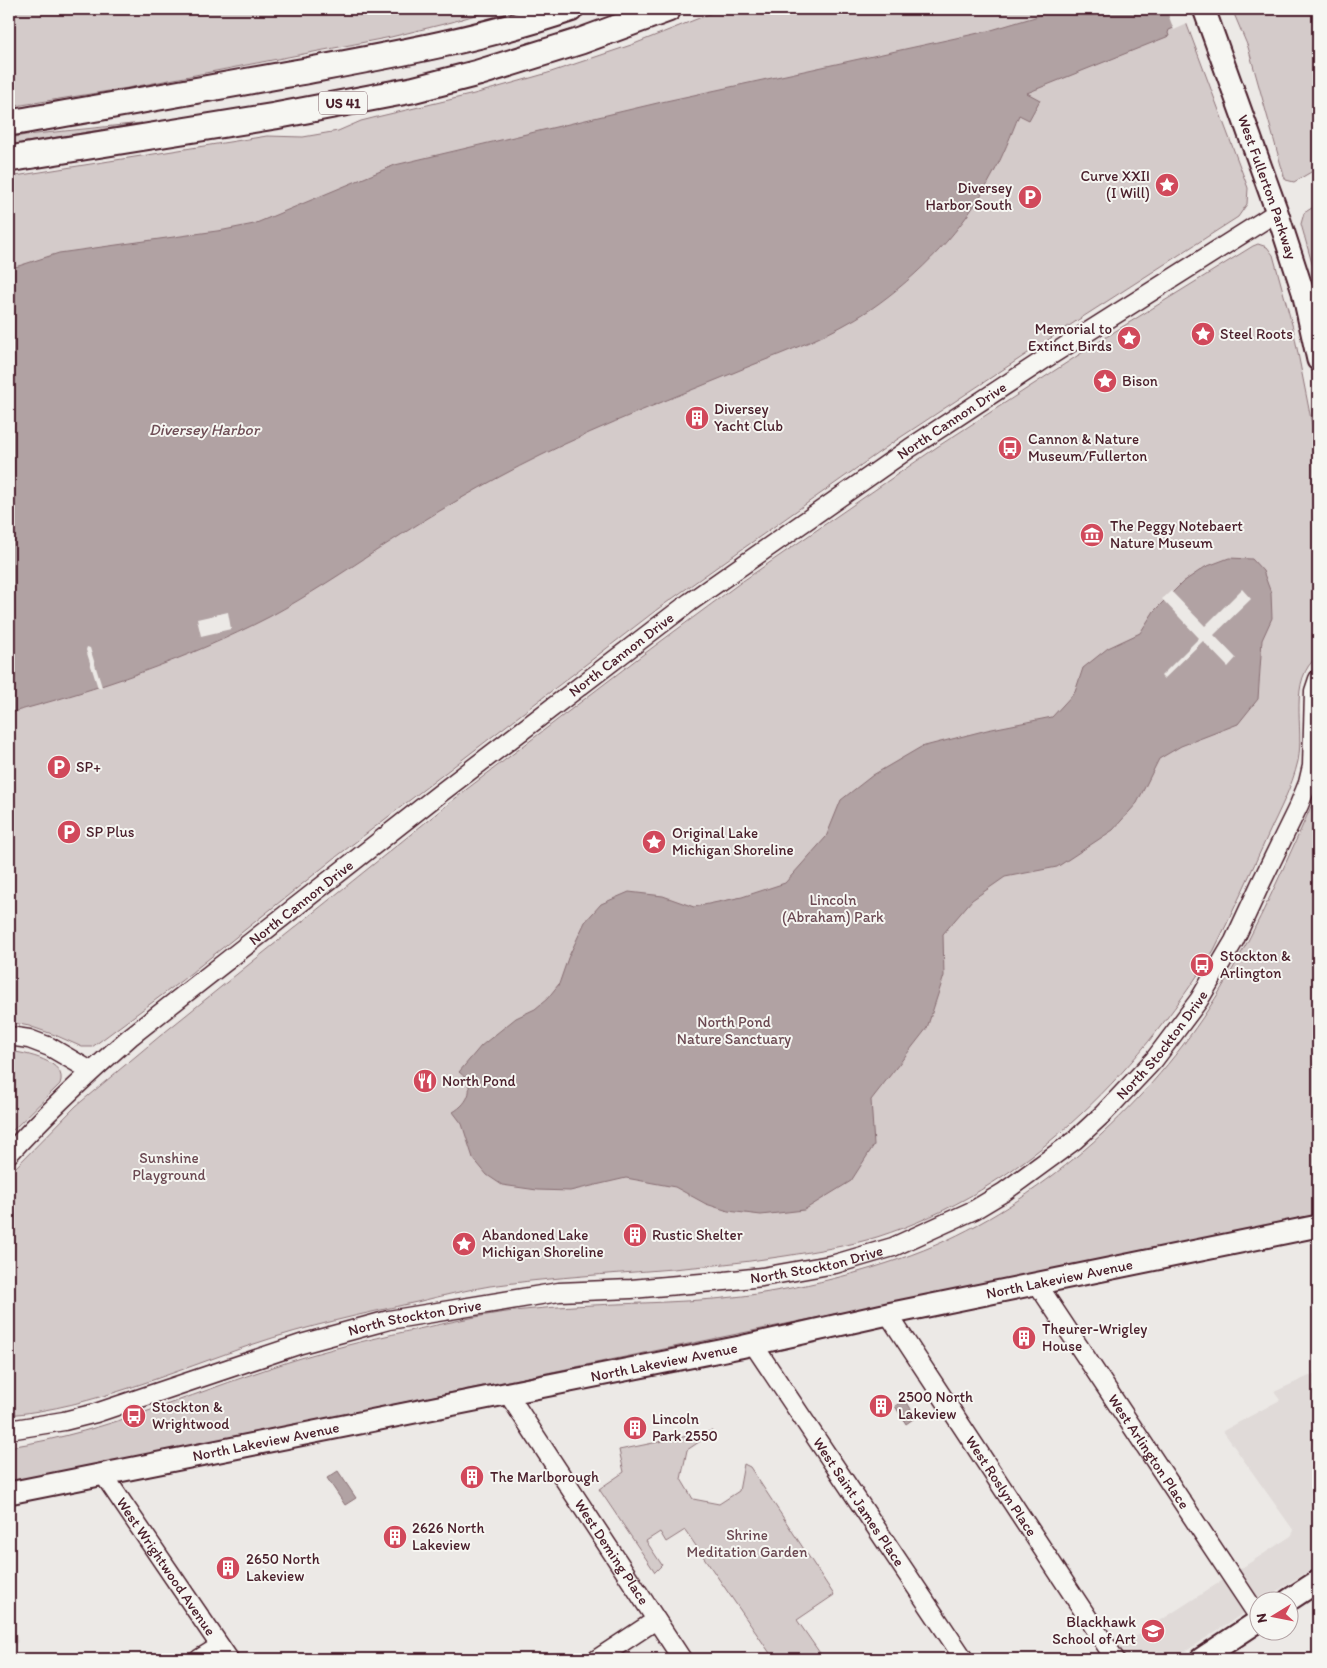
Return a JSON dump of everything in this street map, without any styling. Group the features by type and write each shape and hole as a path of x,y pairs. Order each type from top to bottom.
{"highway":[{"path":"9,123 402,53 499,31 570,9"},
{"name":"US 41","path":"9,159 275,116 412,90 478,73 582,41 668,9"}],"main road":[{"name":"West Fullerton Parkway","path":"1205,13 1304,292 1318,360"},
{"name":"North Lakeview Avenue","path":"9,1493 508,1394 1318,1226"},
{"path":"1300,1593 1318,1581"},
{"path":"1212,1656 1250,1628"}],"street":[{"name":"North Cannon Drive","path":"9,1154 35,1125 91,1071 146,1024 438,795 690,602 910,448 1045,359 1277,212"},
{"name":"North Stockton Drive","path":"9,1430 64,1421 96,1413 301,1344 389,1320 559,1292 631,1289 725,1281 762,1277 835,1264 893,1247 974,1210 997,1197 1075,1140 1103,1114 1154,1060 1204,992 1234,941 1299,806 1308,783 1312,766 1314,690 1318,679"},
{"path":"9,1036 29,1039 50,1047 91,1071"},
{"name":"West Arlington Place","path":"1038,1285 1250,1605"},
{"name":"West Roslyn Place","path":"888,1314 1115,1659"},
{"name":"West Saint James Place","path":"753,1344 964,1659"},
{"name":"West Deming Place","path":"508,1394 682,1659"},
{"name":"West Wrightwood Avenue","path":"103,1474 224,1652"},
{"path":"597,1659 656,1620"},
{"path":"199,1659 224,1652"}],"shaded area":[{"path":"1318,1372 1318,1565 1279,1590 1250,1590 1250,1609 1174,1659 1101,1659 1291,1536 1294,1531 1223,1431 1280,1400 1274,1392"},
{"path":"9,1597 18,1642 9,1648"}],"green space":[{"path":"9,9 495,9 391,37 128,88 9,107"},
{"path":"722,9 1181,9 1248,188 1247,204 1238,217 895,441 659,608 336,857 181,981 92,1047 82,1047 29,1026 9,1022 9,177 267,136 303,137 338,131 361,121 474,94 548,73 634,44"},
{"path":"1232,9 1318,9 1318,168 1294,182 1286,180 1284,176 1248,47"},
{"path":"142,123 9,145 9,138 26,135"},
{"path":"1318,204 1318,285 1301,224 1304,213"},
{"name":"Lincoln (Abraham) Park","path":"1258,244 1267,247 1273,255 1293,328 1318,455 1318,656 1309,666 1303,678 1300,691 1300,748 1298,761 1285,799 1214,950 1183,997 1148,1042 1111,1084 1071,1124 1027,1159 980,1190 930,1216 877,1237 843,1246 748,1261 527,1281 472,1289 294,1332 103,1396 41,1411 9,1415 9,1174 76,1106 467,789 740,583 937,447 1114,332"},
{"path":"1318,791 1318,1215 9,1482 9,1447 84,1431 331,1349 408,1331 511,1311 551,1307 716,1299 820,1282 873,1268 923,1250 988,1219 1028,1194 1102,1134 1168,1064 1196,1027 1235,965 1272,891"},
{"path":"9,1051 44,1060 58,1069 61,1076 60,1084 9,1134"},
{"name":"Shrine Meditation Garden","path":"712,1431 710,1440 702,1440 687,1450 681,1479 693,1499 719,1504 739,1491 744,1464 750,1467 834,1595 797,1620 824,1659 774,1659 685,1530 666,1542 660,1532 646,1541 662,1565 655,1572 599,1489 624,1472 619,1450"}],"water":[{"name":"Diversey Harbor","path":"1053,9 1219,9 1169,30 1169,36 1027,93 1040,100 1029,120 1019,115 1007,146 981,196 954,232 939,250 907,281 871,309 841,327 810,342 616,421 520,466 440,511 298,601 206,647 142,672 76,694 9,713 9,269 59,253 224,230 254,224 395,165 666,101 988,31 1035,17"},
{"name":"North Pond","path":"1229,558 1252,559 1263,571 1271,593 1272,618 1262,640 1258,699 1238,724 1181,746 1159,759 1137,803 1113,830 1057,867 1005,877 972,900 943,934 944,976 927,1028 871,1100 874,1145 851,1181 804,1210 761,1215 728,1211 706,1204 675,1187 626,1178 570,1191 537,1190 502,1185 487,1175 473,1158 462,1124 453,1112 463,1104 469,1094 468,1082 459,1072 481,1046 516,1018 535,1009 547,999 559,984 568,958 585,922 601,904 629,892 663,896 694,907 742,897 785,883 826,837 841,800 873,775 921,747 987,730 1052,717 1075,692 1083,668 1108,648 1140,633 1154,611 1183,582 1205,567"},
{"path":"906,1401 916,1417 906,1424 895,1406"},
{"path":"338,1471 356,1498 345,1505 327,1478"}],"pier":[{"path":"1166,9 1221,9 1174,30"},
{"path":"1242,589 1251,599 1214,635 1236,658 1228,667 1203,641 1164,679 1161,676 1199,638 1162,599 1171,591 1205,626"},
{"path":"228,612 231,629 201,636 197,619"},
{"path":"87,647 90,648 102,687 98,688 86,650"}],"place":[{"name":"Curve XXII (I Will)","path":"1167,185"},
{"name":"Diversey Harbor South","path":"1030,197"},
{"name":"Steel Roots","path":"1203,334"},
{"name":"Memorial to Extinct Birds","path":"1129,338"},
{"name":"Bison","path":"1105,381"},
{"name":"Diversey Yacht Club","path":"697,418"},
{"name":"Cannon & Nature Museum/Fullerton","path":"1010,448"},
{"name":"The Peggy Notebaert Nature Museum","path":"1092,535"},
{"name":"SP+","path":"59,767"},
{"name":"SP Plus","path":"69,832"},
{"name":"Original Lake Michigan Shoreline","path":"654,842"},
{"name":"Stockton & Arlington","path":"1202,965"},
{"name":"North Pond","path":"425,1081"},
{"name":"Rustic Shelter","path":"635,1235"},
{"name":"Abandoned Lake Michigan Shoreline","path":"464,1244"},
{"name":"Theurer-Wrigley House","path":"1024,1338"},
{"name":"2500 North Lakeview","path":"881,1406"},
{"name":"Stockton & Wrightwood","path":"134,1416"},
{"name":"Lincoln Park 2550","path":"635,1428"},
{"name":"The Marlborough","path":"472,1477"},
{"name":"2626 North Lakeview","path":"395,1537"},
{"name":"2650 North Lakeview","path":"228,1568"},
{"name":"Blackhawk School of Art","path":"1153,1631"}],"park label":[{"name":"North Pond Nature Sanctuary","path":"734,1030"},
{"name":"Sunshine Playground","path":"169,1166"}]}
